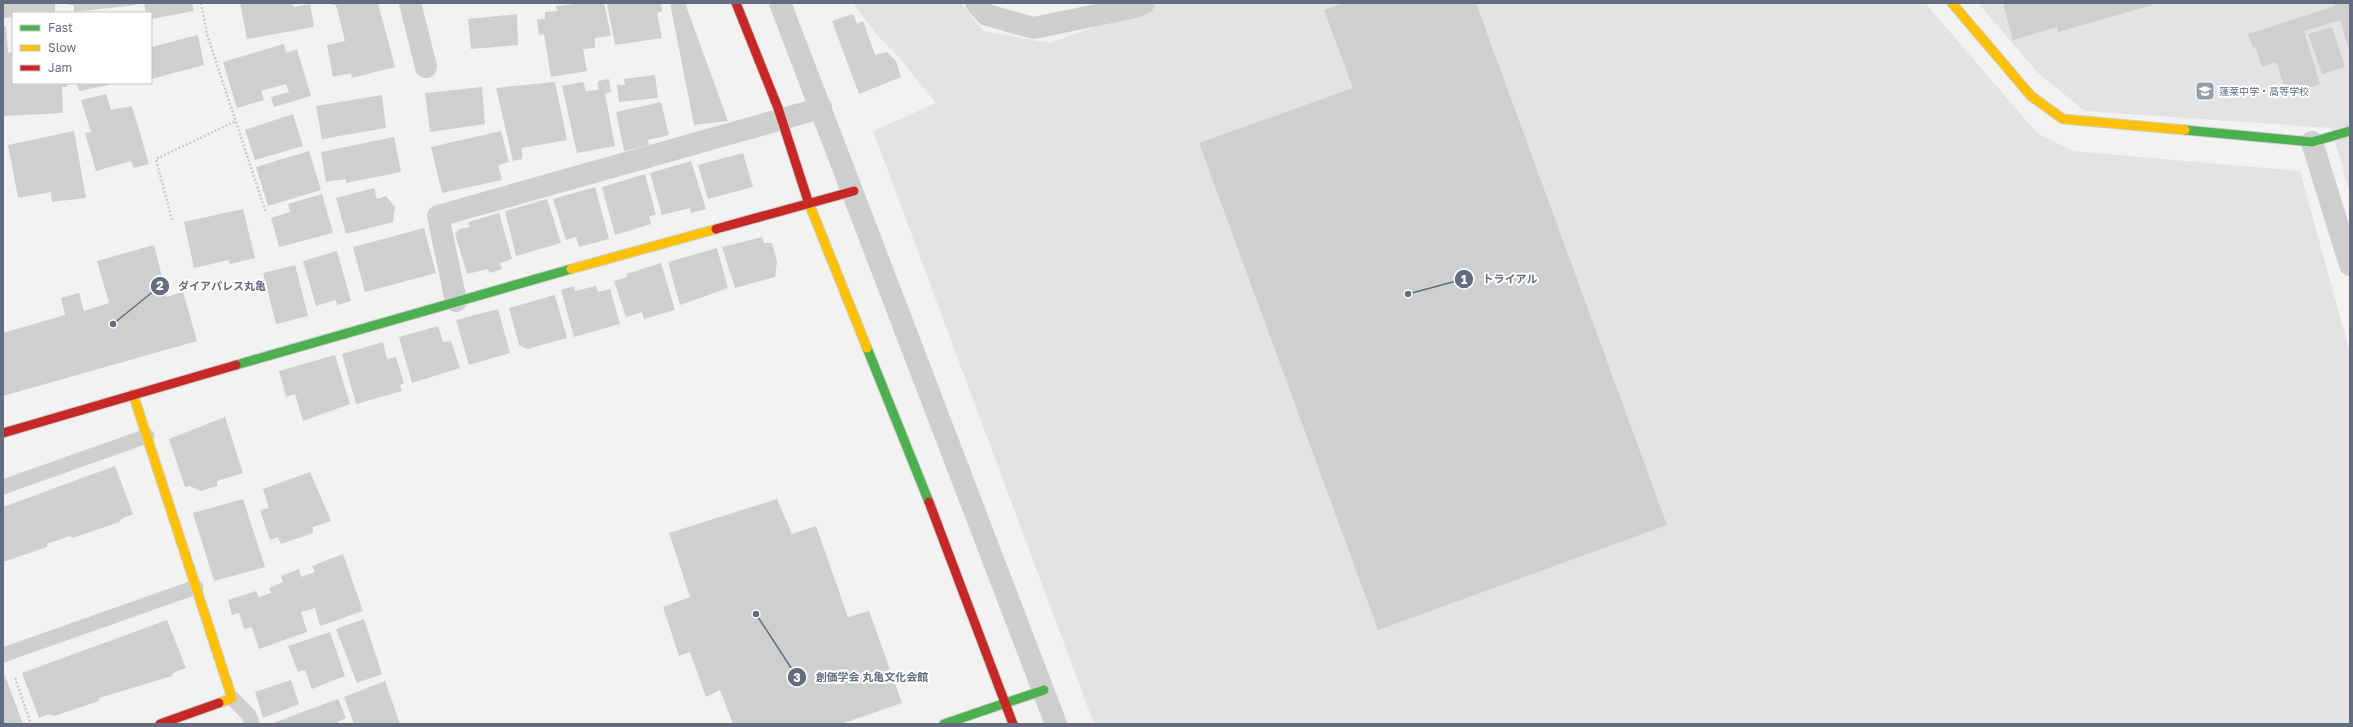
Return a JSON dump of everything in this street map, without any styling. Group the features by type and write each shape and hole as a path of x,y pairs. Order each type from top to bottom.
{"street":[{"path":"410,3 426,66"},
{"path":"736,3 782,119 809,205 924,489 1013,724"},
{"path":"780,3 854,191 902,324 1056,724"},
{"path":"976,3 986,15 1034,28 1135,7 1144,3"},
{"path":"1952,3 2031,96 2063,120 2312,142 2350,131"},
{"path":"456,301 438,216 821,108"},
{"path":"2312,142 2350,265"},
{"path":"3,433 456,301 809,205 854,191"},
{"path":"133,394 232,698 160,724"},
{"path":"944,724 1044,690"}],"lane":[{"path":"3,487 147,436"},
{"path":"5,654 196,587"},
{"path":"232,698 249,715 252,724"}],"path":[{"path":"206,3 201,4 207,34 266,213"},
{"path":"172,220 156,158 236,121"},
{"path":"5,654 31,724"}],"shaded area":[{"path":"853,3 961,3 983,31 1050,43 1160,3 1925,3 2037,133 2073,151 2300,171 2350,353 2350,724 1094,724 873,131 936,103 897,55 877,35"},
{"name":"蓬莱中学・高等学校","path":"1978,3 2350,3 2350,193 2331,128 2085,111 2037,72"}],"building":[{"path":"3,3 55,3 55,12 12,12 12,17 3,18"},
{"path":"69,3 135,3 135,5 74,12 74,5 69,5"},
{"path":"144,3 192,3 194,11 152,19 152,12 146,12"},
{"path":"240,3 293,3 293,7 310,4 314,27 247,39"},
{"path":"331,3 378,3 395,67 352,78 351,73 333,77 327,45 345,41 336,5 332,5"},
{"path":"582,3 604,3 611,36 595,38 595,48 583,49 587,71 551,77 544,34 539,35 537,19 545,19 545,12 557,11 556,6"},
{"path":"607,3 661,3 662,11 657,13 662,38 615,45"},
{"path":"670,3 685,3 728,121 694,125"},
{"path":"1343,3 1476,3 1667,525 1378,630 1199,143 1353,88 1324,10"},
{"path":"2003,3 2159,3 2058,32 2057,27 2013,40"},
{"path":"2334,3 2350,3 2350,54 2340,20 2304,31 2320,84 2287,95 2276,62 2262,67 2255,46 2253,48 2248,34 2335,6"},
{"path":"517,14 518,45 471,49 468,19"},
{"path":"853,14 857,24 863,21 875,55 887,52 896,61 901,77 859,94 832,21"},
{"path":"3,26 6,26 8,53 12,52 12,84 66,84 67,87 62,87 63,113 3,116"},
{"path":"2332,27 2345,67 2322,74 2308,34"},
{"path":"198,35 204,65 152,79 152,47"},
{"path":"284,44 286,53 297,49 311,96 274,107 271,97 289,92 286,84 261,91 264,100 237,108 223,62"},
{"path":"655,75 658,98 619,102 617,85 625,85 624,79"},
{"path":"609,79 611,92 605,94 615,146 577,153 562,86 583,82 586,91 598,90 598,81"},
{"path":"555,82 567,140 522,148 522,159 513,161 496,88"},
{"path":"77,84 113,84 79,91"},
{"path":"482,87 485,124 430,132 425,93"},
{"path":"106,94 111,110 132,106 149,164 134,168 131,161 96,171 85,133 91,132 81,100"},
{"path":"382,95 386,128 322,139 316,106"},
{"path":"661,102 669,135 648,140 649,145 624,151 616,112"},
{"path":"293,114 303,146 255,160 245,130"},
{"path":"74,131 86,198 52,202 51,192 18,198 8,145"},
{"path":"501,131 509,162 498,165 502,180 442,193 431,147"},
{"path":"394,137 401,172 346,183 346,179 326,182 321,152"},
{"path":"309,151 321,190 268,206 256,167"},
{"path":"743,153 753,187 708,199 698,165"},
{"path":"691,161 706,209 691,213 690,208 662,215 650,173"},
{"path":"645,174 656,215 649,216 651,224 615,235 602,187"},
{"path":"595,187 609,239 579,247 576,237 566,240 553,199"},
{"path":"374,188 377,199 386,196 395,207 393,222 346,234 336,198"},
{"path":"322,194 333,233 279,247 271,218 290,212 288,204"},
{"path":"547,199 561,243 516,256 505,211"},
{"path":"243,209 255,258 230,264 229,260 194,268 184,222"},
{"path":"499,213 512,259 500,263 502,269 490,273 488,269 467,274 455,234 459,229 470,227 468,222"},
{"path":"424,228 436,273 365,292 353,247"},
{"path":"762,237 764,243 772,243 777,261 775,277 735,288 722,247"},
{"path":"154,245 167,297 183,292 197,341 3,396 3,333 65,315 61,298 79,293 84,311 109,303 97,261"},
{"path":"717,248 728,288 680,305 668,262"},
{"path":"337,251 351,301 337,305 336,300 316,306 303,261"},
{"path":"661,263 675,310 644,319 642,312 626,317 614,281 627,277 626,274"},
{"path":"295,265 308,316 276,324 263,273"},
{"path":"574,286 575,291 596,286 598,292 610,289 620,324 574,337 561,290"},
{"path":"555,295 567,338 527,349 519,345 509,308"},
{"path":"498,309 510,353 469,365 456,320"},
{"path":"438,326 443,342 451,341 460,368 412,383 399,337"},
{"path":"383,342 387,359 396,357 404,383 400,385 402,391 356,404 342,354"},
{"path":"335,355 350,404 303,421 295,394 286,397 279,371"},
{"path":"225,417 243,473 217,481 217,486 200,491 190,486 185,487 169,439"},
{"path":"115,466 133,514 121,519 119,522 73,538 70,536 47,544 47,547 3,562 3,507"},
{"path":"310,472 331,521 313,527 313,533 281,544 278,537 270,540 260,510 269,508 263,489"},
{"path":"243,499 265,567 214,581 193,513"},
{"path":"777,499 792,534 816,526 848,617 869,611 902,703 841,724 733,724 720,690 706,697 690,652 679,656 663,607 690,597 669,533"},
{"path":"343,554 363,611 320,626 315,608 301,612 307,632 259,649 252,627 244,629 239,613 232,615 228,600 256,591 259,597 271,593 269,588 283,582 281,576 299,569 301,577 315,572 312,566"},
{"path":"364,619 382,674 357,683 336,629"},
{"path":"167,620 186,668 173,673 172,676 99,698 99,701 54,716 49,714 39,718 22,673"},
{"path":"330,632 345,676 312,689 305,670 298,672 288,646"},
{"path":"5,676 23,724 3,724 3,677"},
{"path":"291,680 299,704 263,718 255,692"},
{"path":"385,681 400,724 354,724 344,697"},
{"path":"338,699 346,718 338,722 339,724 270,724"}],"traffic: fast":[{"path":"2185,130 2312,142 2350,131"},
{"path":"236,365 571,269"},
{"path":"867,348 929,502"},
{"path":"944,724 1044,690"}],"traffic: slow":[{"path":"1952,3 2031,96 2063,119 2185,130"},
{"path":"808,201 867,348"},
{"path":"571,269 716,229"},
{"path":"133,394 232,698 219,703"}],"traffic: jam":[{"path":"736,3 778,108 808,201"},
{"path":"716,229 854,191"},
{"path":"3,433 236,365"},
{"path":"929,502 1013,724"},
{"path":"160,724 219,703"}],"place":[{"name":"蓬莱中学・高等学校","path":"2205,91"},
{"name":"トライアル","path":"1408,294"},
{"name":"ダイアパレス丸亀","path":"113,324"},
{"name":"創価学会 丸亀文化会館","path":"756,614"}]}
